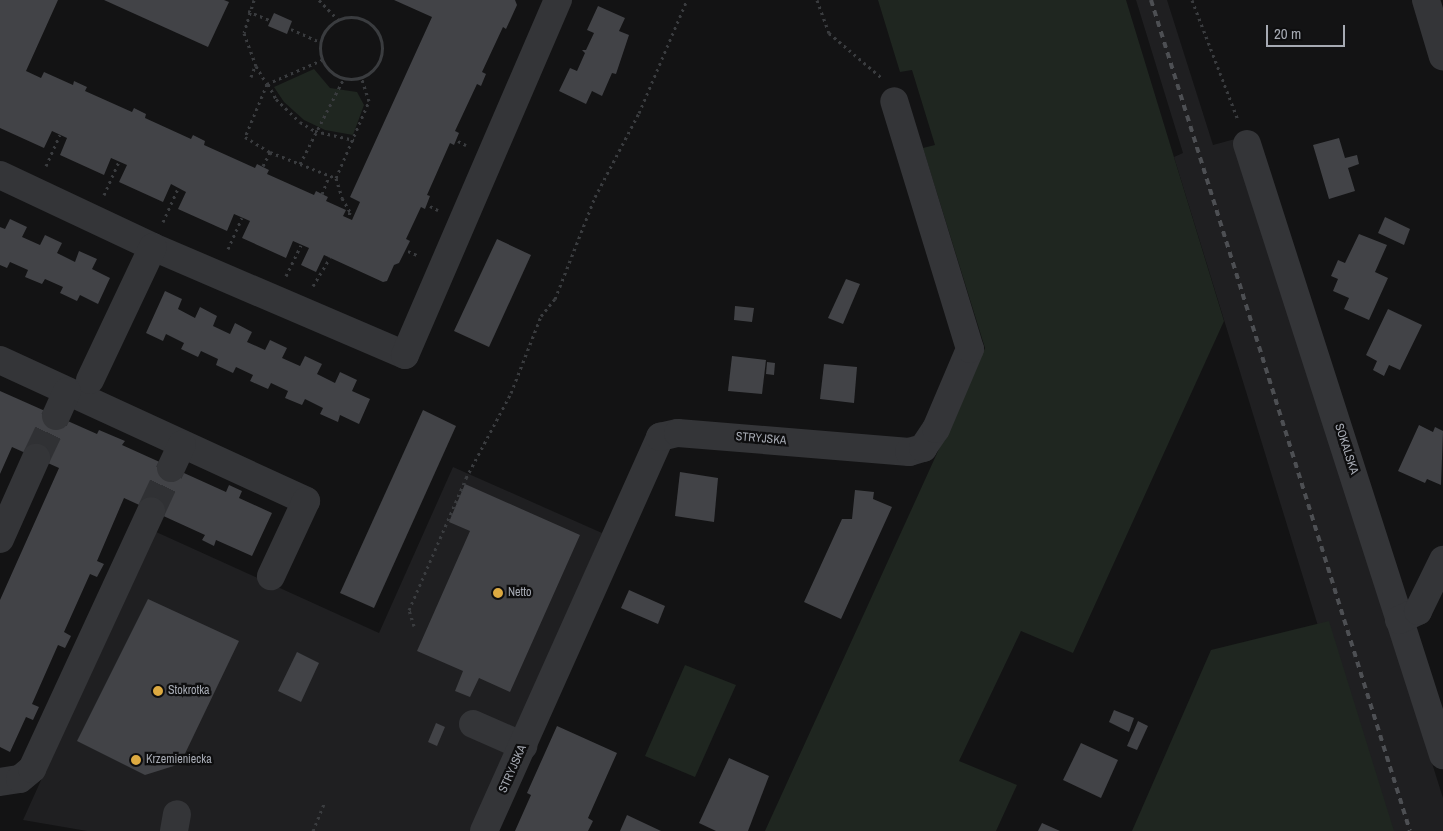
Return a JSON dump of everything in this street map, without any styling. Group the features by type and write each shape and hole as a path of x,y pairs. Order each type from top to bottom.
{"street":[{"path":"0,175 158,236 405,354 558,0"},
{"path":"1426,0 1443,57"},
{"name":"STRYJSKA","path":"484,831 660,437 678,433 909,452 923,448 936,429 970,349 894,101"},
{"name":"SOKALSKA","path":"1247,144 1443,755"},
{"path":"56,416 78,386 158,236"},
{"path":"0,360 78,386 176,456 306,500 271,576"},
{"path":"0,539 36,458"},
{"path":"0,782 20,779 32,769 151,511"},
{"path":"1399,620 1418,612 1443,560"},
{"path":"473,724 523,746"}],"path":[{"path":"254,0 248,11 244,33 256,66 267,84 286,110 315,131 354,140"},
{"path":"319,0 338,20"},
{"path":"414,626 409,610 466,478 511,393 541,316 556,299 595,197 639,113 687,0"},
{"path":"817,0 829,33 883,79 894,101"},
{"path":"1192,0 1247,144"},
{"path":"248,11 269,20"},
{"path":"358,18 366,21 379,35 381,54 378,62 361,77 344,78 334,74 322,60 320,42 327,28 338,20 358,18"},
{"path":"291,29 320,42"},
{"path":"322,60 267,84 245,137 270,152 336,178"},
{"path":"251,77 256,66"},
{"path":"348,218 350,212 342,198 336,178 354,140 369,101 361,77"},
{"path":"300,164 315,131 344,78"},
{"path":"44,170 60,135"},
{"path":"263,166 270,152"},
{"path":"104,197 119,162"},
{"path":"322,194 328,176"},
{"path":"158,236 178,189"},
{"path":"225,255 242,218"},
{"path":"284,281 301,245"},
{"path":"316,285 330,258"},
{"path":"313,831 324,804"}],"shaded area":[{"path":"878,0 1126,0 1224,321 1073,653 1021,631 959,761 1017,785 996,831 765,831 985,348 923,148 935,145 912,70 900,72"},
{"path":"1136,0 1167,0 1213,145 1235,139 1443,798 1443,831 1381,831 1174,157 1183,153"},
{"path":"314,69 330,88 357,92 364,105 353,135 325,130 304,120 284,102 274,87"},
{"path":"453,467 602,533 473,831 87,831 23,820 154,531 379,633"},
{"path":"1329,621 1394,831 1132,831 1211,650"},
{"path":"685,665 736,685 695,777 645,756"}],"building":[{"path":"0,0 58,0 26,71 41,78 44,72 73,85 74,81 87,87 85,91 132,112 134,108 146,114 145,118 191,139 193,135 205,141 204,145 255,168 257,164 269,170 267,174 314,195 316,191 328,197 326,201 346,210 343,216 352,220 360,202 350,197 432,17 394,0 515,0 517,5 506,29 503,27 482,72 486,74 481,86 477,84 455,131 459,133 454,145 450,143 427,195 430,196 425,209 421,207 406,239 410,241 399,263 394,265 387,281 383,282 324,255 316,272 301,265 309,248 293,241 286,258 242,238 250,221 234,214 227,231 178,209 186,192 171,184 163,202 119,182 127,165 111,158 104,175 60,155 67,138 52,131 44,148 0,128"},
{"path":"104,0 224,0 229,2 208,47"},
{"path":"598,6 625,18 619,31 629,35 616,74 612,73 602,96 592,91 586,104 559,91 570,68 577,71 585,53 582,50 586,50 594,33 587,30"},
{"path":"274,13 292,21 287,34 268,26"},
{"path":"1339,138 1345,158 1357,155 1359,164 1348,168 1355,191 1329,199 1313,145"},
{"path":"1385,217 1410,229 1404,245 1378,233"},
{"path":"10,219 27,227 22,237 40,245 45,235 62,243 57,253 75,262 79,251 97,259 92,269 110,278 98,304 80,295 77,301 60,293 63,287 45,279 42,284 25,277 28,270 10,262 7,268 0,265 0,227 5,229"},
{"path":"1359,234 1387,245 1375,272 1388,278 1369,320 1344,309 1349,298 1333,291 1338,279 1331,276 1338,260 1345,263"},
{"path":"497,239 531,255 489,347 454,331"},
{"path":"846,279 860,284 843,324 828,318"},
{"path":"165,291 182,299 178,309 195,318 200,307 217,316 213,326 230,334 235,323 252,332 247,342 265,350 270,340 287,348 282,358 300,366 305,356 322,364 317,374 335,383 340,372 357,380 352,391 370,399 359,424 340,415 338,422 320,414 323,408 305,399 302,405 285,398 288,391 271,383 268,389 250,381 253,375 236,367 233,373 216,365 218,359 201,351 198,357 181,349 184,343 166,334 163,341 146,333"},
{"path":"735,306 754,308 752,322 734,320"},
{"path":"1388,309 1422,325 1400,370 1389,365 1384,376 1373,370 1377,361 1366,355"},
{"path":"732,356 766,360 762,394 728,391"},
{"path":"767,362 775,363 774,375 766,374"},
{"path":"824,364 857,367 854,403 820,399"},
{"path":"0,391 97,434 99,430 125,441 122,445 226,492 229,485 242,491 239,498 272,513 252,556 216,540 214,546 202,540 205,535 124,498 97,561 104,564 97,577 90,574 64,632 71,636 65,648 58,645 32,704 39,707 33,720 26,717 10,752 0,747 0,600 59,468 12,447 0,474"},
{"path":"423,410 456,426 374,608 340,593"},
{"path":"1419,425 1433,432 1435,427 1443,431 1441,485 1427,479 1425,483 1398,471"},
{"path":"680,472 718,478 714,522 675,516"},
{"name":"Netto","path":"465,484 580,535 510,692 479,678 470,697 455,691 463,671 417,651 470,531 449,522"},
{"path":"855,490 874,492 873,499 892,507 841,619 804,602 842,519 852,519"},
{"path":"629,590 665,606 658,624 621,608"},
{"name":"Stokrotka","path":"148,599 239,641 180,764 145,775 77,741"},
{"path":"297,652 319,663 301,702 278,691"},
{"path":"1114,710 1134,718 1129,732 1109,722"},
{"path":"1138,721 1148,726 1137,750 1127,746"},
{"path":"436,723 445,727 437,746 428,742"},
{"path":"557,726 617,753 588,818 593,821 588,831 515,831 531,795 527,793"},
{"path":"1081,743 1118,760 1101,798 1063,780"},
{"path":"729,758 769,776 748,831 716,831 699,823"},
{"path":"627,815 661,831 620,831"},
{"path":"1042,823 1060,831 1038,831"}],"tunnel":[{"path":"36,458 56,416"},
{"path":"151,511 171,468"}],"railway":[{"path":"1151,0 1410,831"}],"place":[{"name":"Netto","path":"498,593"},
{"name":"Stokrotka","path":"158,691"},
{"name":"Krzemieniecka","path":"136,760"}]}
